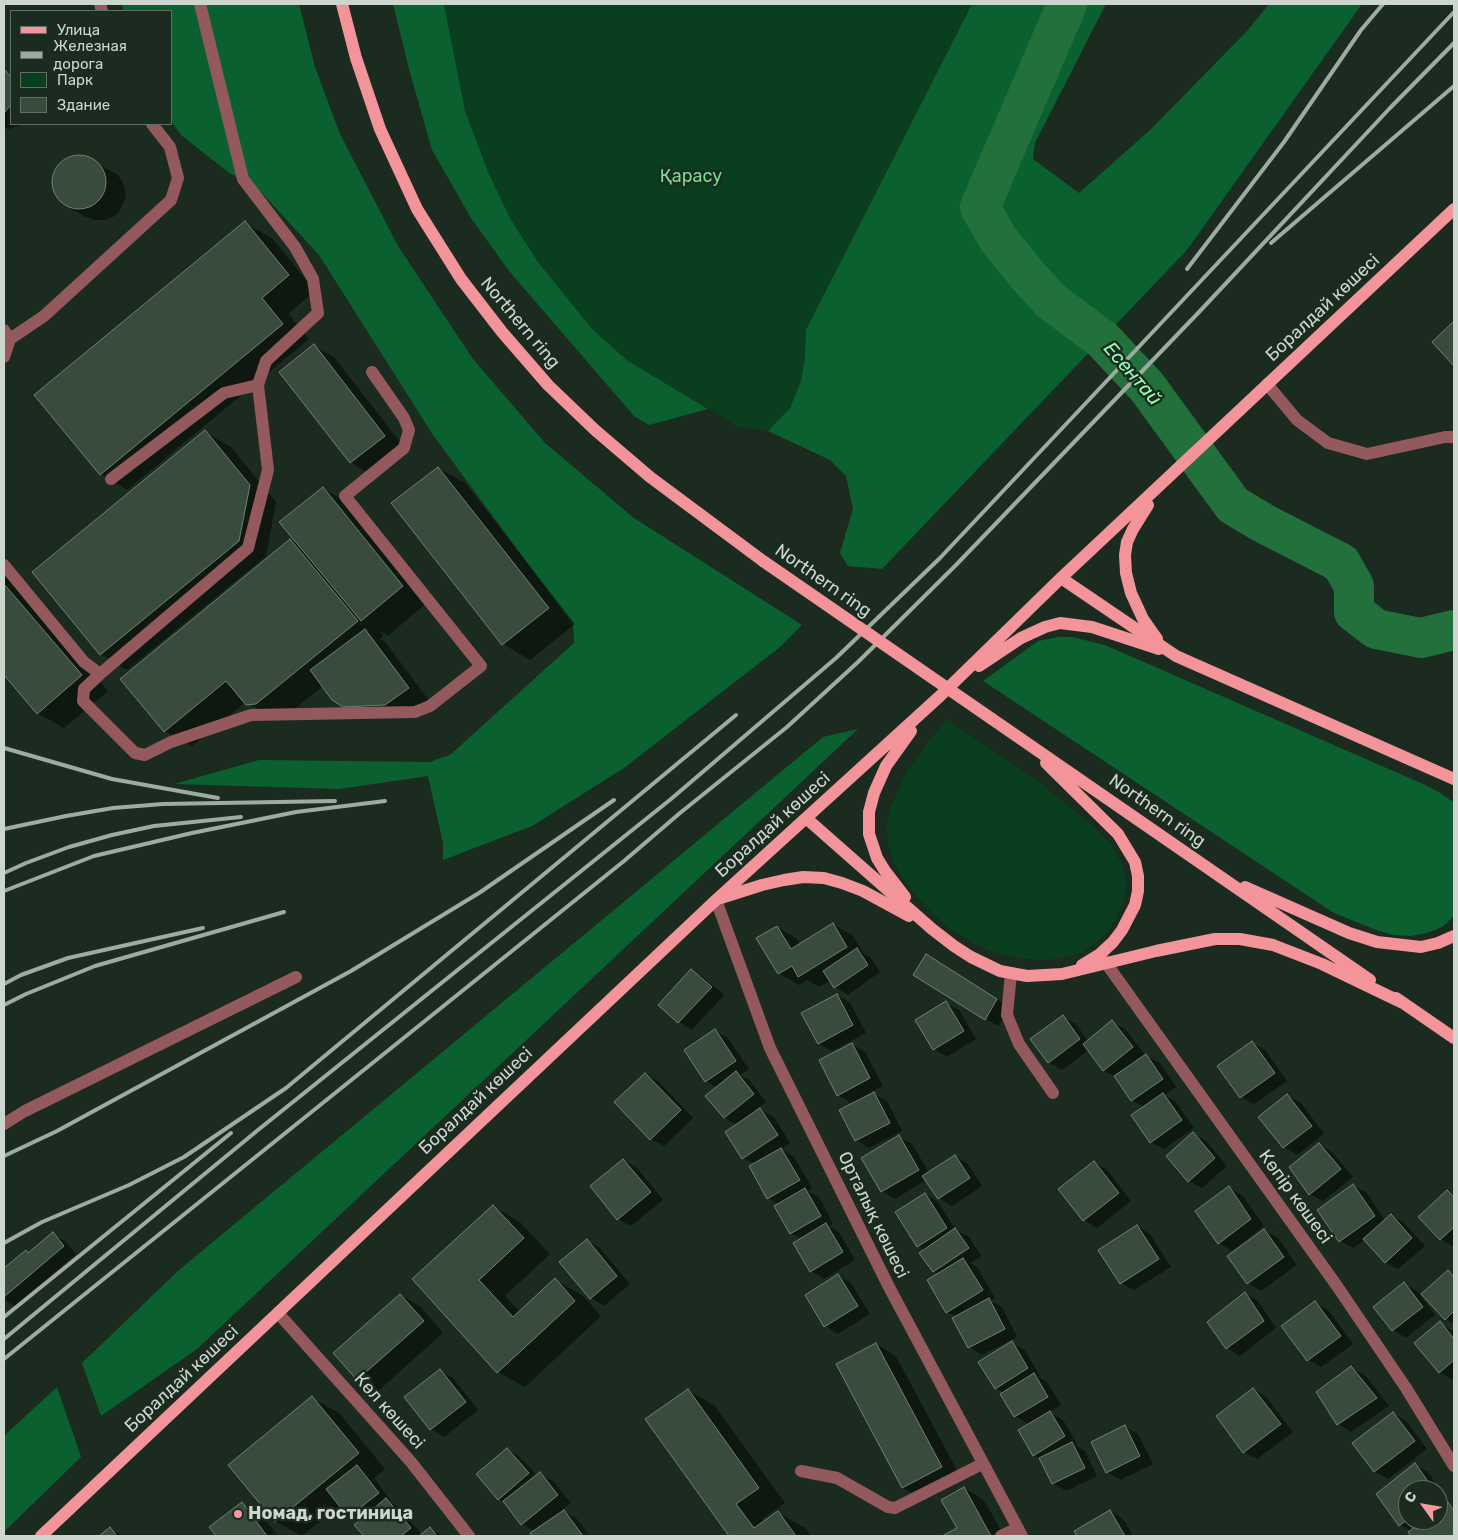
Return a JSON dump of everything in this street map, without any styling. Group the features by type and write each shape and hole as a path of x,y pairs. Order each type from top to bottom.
{"main road":[{"name":"Northern ring","path":"342,4 356,58 380,129 417,209 467,286 502,332 548,385 595,430 650,477 763,561 1454,1038"},
{"name":"Боралдай көшесі","path":"1166,480 1454,209"},
{"path":"932,929 896,886 877,858 869,834 869,812 874,793 886,766 905,738 940,696 1166,480"},
{"path":"1166,480 1140,516 1127,542 1125,555 1126,573 1131,593 1143,619 1160,642 1176,656"},
{"path":"1062,578 1176,656"},
{"path":"956,680 1021,638 1044,627 1060,623 1092,626 1176,656 1454,779"},
{"name":"Боралдай көшесі","path":"41,1536 716,900 940,696"},
{"path":"1016,735 1108,822 1122,840 1135,862 1138,876 1138,891 1135,905 1122,930 1103,959"},
{"path":"1429,768 1454,788"},
{"path":"806,818 932,929 971,957 988,966 1010,973 1026,976 1062,974 1103,959 1215,940 1240,939 1273,945 1322,964 1403,1003"},
{"path":"1217,875 1349,933 1378,942 1421,947 1438,943 1454,936"},
{"path":"716,900 784,880 804,877 824,878 863,891 932,929"}],"street":[{"path":"200,4 242,178 295,247 314,280 318,313 266,361 258,385 268,470 248,548 84,689 83,700 135,753 144,755 171,742 250,715 414,712 430,706 481,666 345,496 404,448 409,430 404,418 372,372"},
{"path":"4,357 7,335 44,316 171,200 178,178 170,147 153,125"},
{"path":"1268,384 1297,420 1328,444 1367,454 1444,437 1454,437"},
{"path":"111,479 224,393 258,385"},
{"path":"4,565 84,662 100,674"},
{"name":"Орталық көшесі","path":"716,900 770,1048 889,1287 1020,1532"},
{"name":"Көпір көшесі","path":"1103,959 1337,1286 1406,1388 1454,1466"},
{"path":"1010,973 1008,1015 1019,1044 1053,1093"},
{"path":"4,1124 129,1058 296,977"},
{"name":"Көл көшесі","path":"278,1313 411,1462 469,1536"},
{"path":"801,1471 837,1478 888,1507 895,1508 982,1464"},
{"path":"1001,1536 1020,1532"}],"green space":[{"path":"122,4 299,4 315,67 340,134 398,246 473,359 545,443 634,518 802,625 780,647 624,768 532,826 443,860 443,843 428,776 339,789 174,784 259,760 430,762 450,755 574,643 573,625 433,435 319,255 261,192 231,174 205,154 181,135 172,122 172,10 123,10"},
{"path":"393,4 444,4 465,111 488,172 511,220 538,262 592,329 628,361 708,409 649,425 634,416 509,271 471,218 432,150"},
{"name":"Қарасу","path":"444,4 972,4 806,330 805,357 801,381 790,408 768,431 739,427 628,361 592,329 538,262 511,220 488,172 465,111"},
{"path":"972,4 1106,4 1035,143 1033,159 1079,193 1151,129 1247,31 1269,4 1362,4 1187,250 882,569 848,566 840,553 853,509 846,476 830,460 768,431 790,408 801,381 805,357 806,330"},
{"path":"1059,637 1072,637 1105,645 1442,794 1454,803 1454,916 1442,927 1427,933 1410,936 1393,935 1376,930 1334,913 983,681 1038,641"},
{"path":"946,719 1040,783 1092,825 1110,844 1122,863 1127,884 1124,899 1116,919 1105,935 1085,951 1049,960 1025,959 995,953 977,945 948,927 924,905 903,879 893,861 888,843 887,826 889,810 907,771"},
{"path":"858,729 197,1349 101,1416 82,1363 179,1270 823,737"},
{"path":"57,1387 81,1457 4,1532 4,1436"}],"building":[{"path":"4,69 10,76 10,106 4,113"},
{"path":"74,155 84,155 94,159 102,167 106,182 102,197 94,205 84,209 74,209 64,205 56,197 52,187 52,177 56,167 64,159"},
{"path":"245,221 289,275 262,298 283,324 100,475 34,395"},
{"path":"1454,321 1454,366 1432,342"},
{"path":"314,344 385,436 350,463 279,372"},
{"path":"205,430 250,485 239,541 100,655 32,572"},
{"path":"438,467 549,608 502,645 391,503"},
{"path":"323,487 403,586 361,621 279,522"},
{"path":"290,539 358,621 256,704 246,705 226,681 164,732 120,679"},
{"path":"4,584 82,675 37,714 4,675"},
{"path":"365,629 409,688 385,705 343,707 332,700 310,670"},
{"path":"833,923 847,947 798,977 792,966 778,974 756,938 777,926 791,949"},
{"path":"857,948 868,965 834,988 823,971"},
{"path":"926,954 997,999 985,1020 913,975"},
{"path":"691,969 712,987 678,1023 658,1005"},
{"path":"837,994 853,1025 818,1044 801,1013"},
{"path":"946,1001 964,1031 933,1050 915,1020"},
{"path":"1063,1015 1080,1039 1048,1063 1030,1039"},
{"path":"1112,1020 1133,1047 1103,1071 1083,1044"},
{"path":"715,1029 736,1061 705,1082 684,1050"},
{"path":"1252,1041 1275,1073 1240,1098 1217,1066"},
{"path":"852,1043 870,1078 837,1096 819,1060"},
{"path":"1146,1054 1163,1079 1131,1101 1114,1076"},
{"path":"736,1071 754,1094 724,1118 705,1096"},
{"path":"645,1073 681,1110 650,1140 614,1102"},
{"path":"874,1092 890,1123 855,1141 839,1110"},
{"path":"1163,1093 1182,1120 1150,1143 1131,1115"},
{"path":"1287,1094 1312,1126 1283,1148 1258,1117"},
{"path":"760,1108 778,1135 742,1159 725,1132"},
{"path":"1193,1132 1215,1158 1188,1182 1166,1156"},
{"path":"899,1135 919,1170 881,1192 861,1158"},
{"path":"1319,1143 1341,1169 1309,1195 1289,1167"},
{"path":"781,1148 800,1180 767,1199 749,1166"},
{"path":"955,1155 970,1178 938,1199 922,1176"},
{"path":"623,1159 651,1192 617,1220 590,1186"},
{"path":"1094,1161 1119,1193 1083,1221 1058,1189"},
{"path":"1353,1184 1375,1216 1339,1242 1317,1210"},
{"path":"1229,1186 1251,1219 1218,1244 1195,1211"},
{"path":"805,1188 821,1216 790,1234 774,1206"},
{"path":"1447,1190 1454,1197 1454,1227 1440,1240 1418,1217"},
{"path":"925,1193 947,1228 917,1247 895,1212"},
{"path":"493,1205 524,1238 479,1280 513,1317 555,1278 575,1301 497,1373 412,1279"},
{"path":"1391,1214 1412,1238 1385,1263 1363,1239"},
{"path":"826,1223 843,1252 810,1272 793,1243"},
{"path":"1137,1225 1159,1259 1120,1284 1098,1250"},
{"path":"955,1228 969,1248 933,1272 919,1253"},
{"path":"1264,1229 1284,1257 1247,1284 1227,1256"},
{"path":"53,1232 64,1246 4,1297 4,1268 26,1250 28,1253"},
{"path":"587,1239 617,1276 590,1299 559,1262"},
{"path":"963,1258 983,1290 946,1313 927,1280"},
{"path":"1448,1270 1454,1277 1454,1311 1445,1320 1421,1294"},
{"path":"838,1274 858,1306 824,1327 805,1295"},
{"path":"1404,1282 1423,1307 1392,1331 1373,1307"},
{"path":"1245,1292 1264,1321 1226,1349 1207,1322"},
{"path":"400,1294 424,1321 357,1380 333,1353"},
{"path":"989,1298 1005,1329 968,1348 952,1318"},
{"path":"1315,1301 1341,1336 1307,1361 1281,1326"},
{"path":"1440,1321 1454,1339 1454,1360 1439,1373 1414,1343"},
{"path":"1012,1341 1028,1368 995,1389 978,1362"},
{"path":"876,1343 942,1467 902,1488 836,1364"},
{"path":"1351,1366 1377,1398 1337,1425 1316,1392"},
{"path":"440,1369 466,1402 430,1430 404,1397"},
{"path":"1034,1373 1048,1397 1014,1417 1000,1394"},
{"path":"1253,1388 1281,1424 1243,1453 1216,1416"},
{"path":"688,1389 759,1488 736,1504 754,1528 778,1511 796,1536 729,1536 645,1419"},
{"path":"312,1396 359,1453 275,1522 228,1465"},
{"path":"1050,1411 1065,1436 1033,1456 1018,1430"},
{"path":"1393,1412 1415,1441 1374,1472 1352,1443"},
{"path":"1125,1425 1140,1456 1106,1473 1091,1442"},
{"path":"1072,1442 1085,1468 1052,1484 1039,1458"},
{"path":"507,1448 529,1473 498,1500 476,1474"},
{"path":"1415,1463 1427,1480 1398,1480 1398,1525 1376,1494"},
{"path":"357,1465 379,1493 348,1517 326,1489"},
{"path":"540,1472 558,1495 521,1525 503,1501"},
{"path":"964,1487 991,1536 942,1536 957,1528 941,1500"},
{"path":"386,1498 411,1528 401,1536 364,1536 354,1525"},
{"name":"Номад, гостиница","path":"242,1502 267,1536 216,1536 209,1527"},
{"path":"1448,1502 1454,1511 1454,1536 1411,1536 1408,1532 1411,1530 1448,1530"},
{"path":"564,1510 583,1536 532,1536 530,1533"},
{"path":"1110,1510 1125,1536 1077,1536 1074,1531"},
{"path":"110,1527 117,1536 99,1536"},
{"path":"430,1527 437,1536 419,1536"}],"waterway":[{"name":"Есентай","path":"1067,4 980,207 998,239 1051,301 1103,340 1147,387 1233,505 1263,523 1341,563 1354,586 1354,612 1376,629 1421,638 1454,630"}],"railway":[{"path":"1187,269 1284,142 1361,30 1383,4"},
{"path":"4,1339 258,1130 671,799 836,658 940,558 1454,12"},
{"path":"4,1359 624,861 680,813 787,727 858,662 956,565 1454,43"},
{"path":"1271,243 1454,86"},
{"path":"4,1243 42,1222 129,1185 184,1157 286,1088 736,715"},
{"path":"4,748 112,779 218,798"},
{"path":"4,1156 57,1131 351,971 479,893 614,800"},
{"path":"4,829 113,808 163,804 335,801"},
{"path":"4,891 94,856 192,833 296,812 385,801"},
{"path":"4,873 69,847 112,835 154,826 241,817"},
{"path":"4,1005 95,966 284,912"},
{"path":"4,984 21,975 68,958 203,928"},
{"path":"4,1317 231,1133"}],"place":[{"name":"Номад, гостиница","path":"238,1514"}]}
